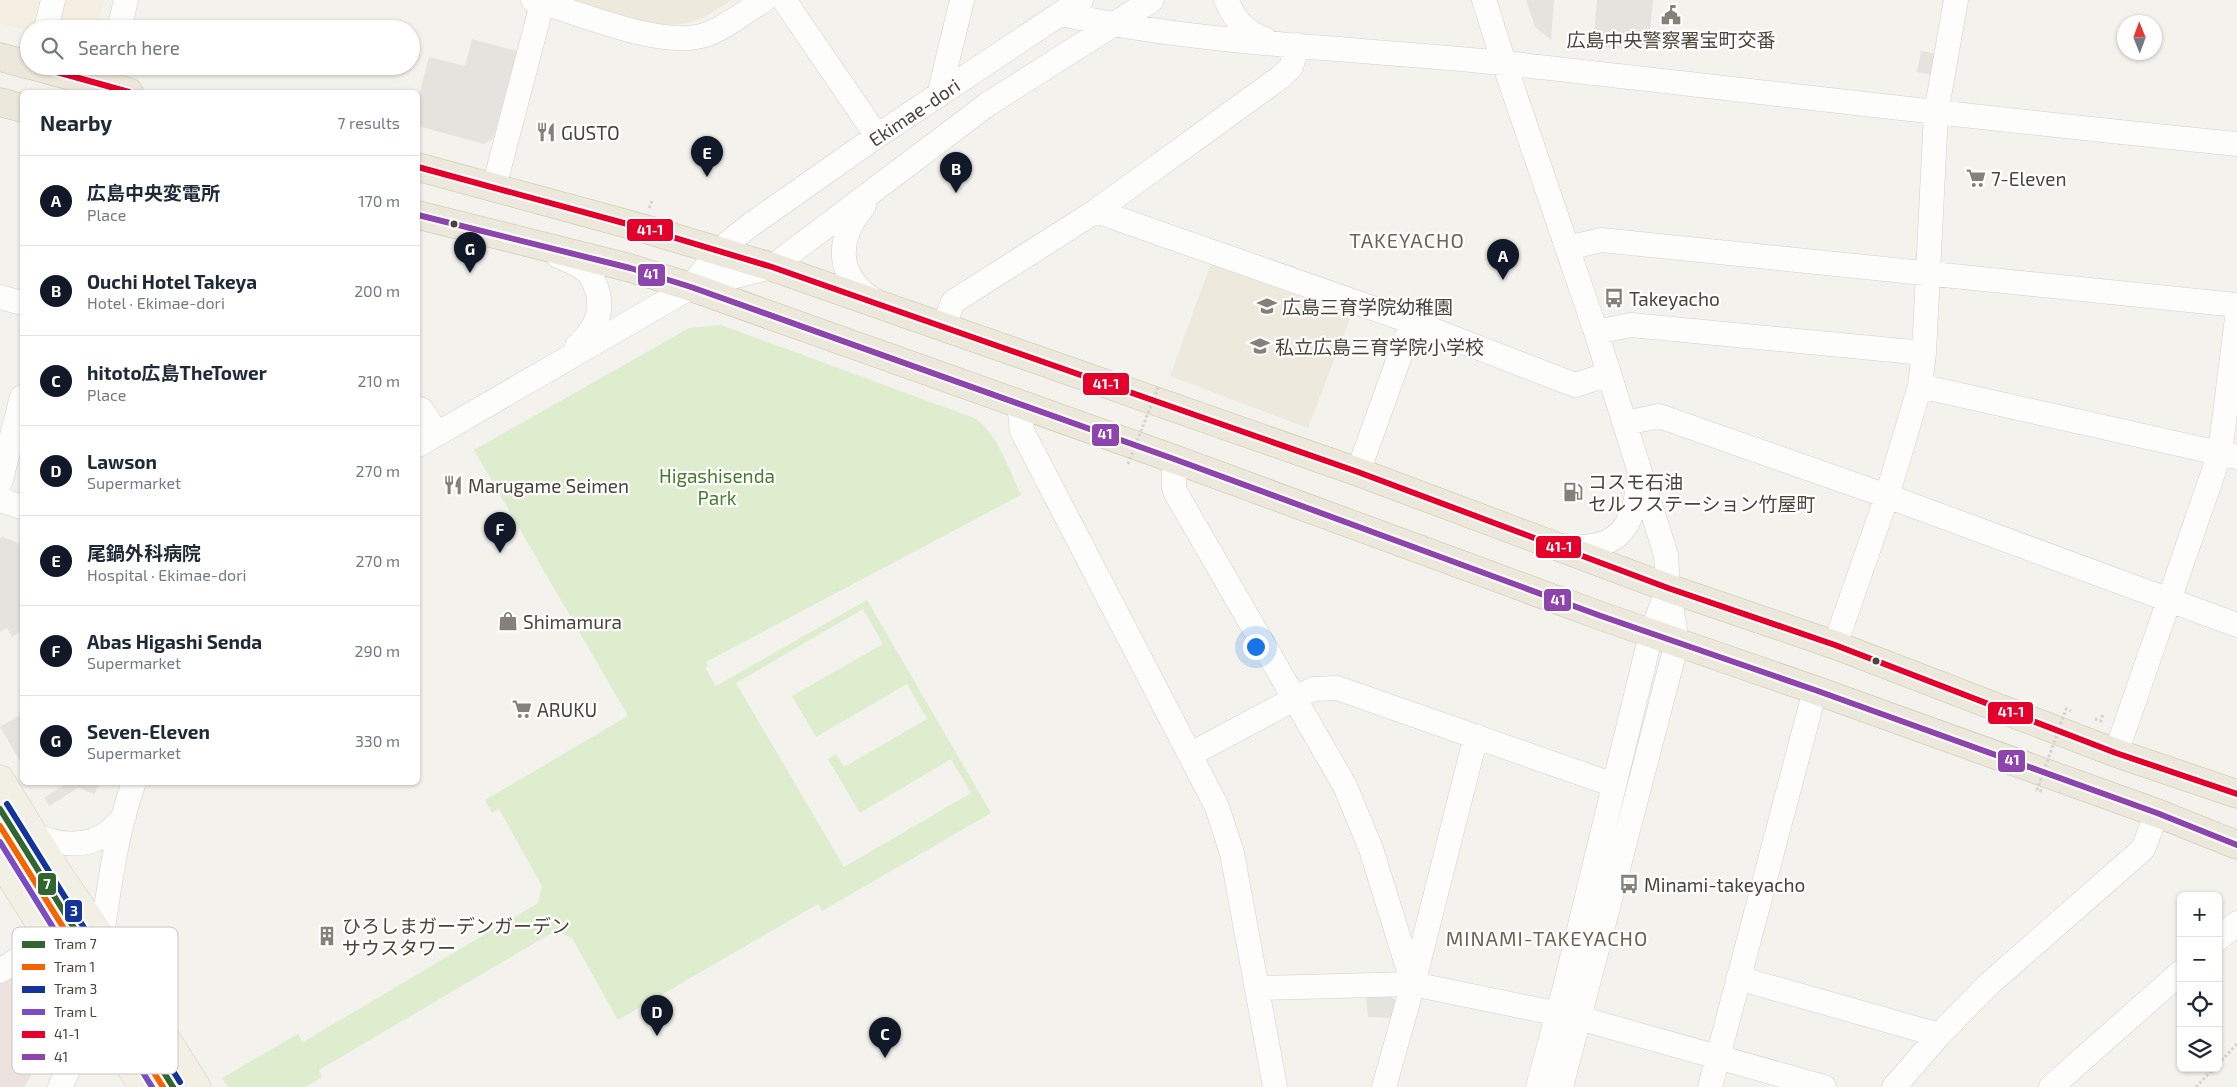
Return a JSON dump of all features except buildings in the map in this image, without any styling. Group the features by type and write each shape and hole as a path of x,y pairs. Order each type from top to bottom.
{"highway":[{"path":"0,57 20,63"},
{"path":"74,75 112,84"},
{"path":"0,102 20,107"},
{"path":"420,168 494,187 772,267 1358,472 1668,588 1835,645 2116,753 2237,794"},
{"path":"420,216 630,268 691,287 1174,458 1651,634 1815,690 2157,813 2237,845"}],"main road":[{"path":"0,779 57,872 94,927"},
{"path":"0,860 42,927"},
{"path":"178,1057 197,1087"},
{"path":"136,1074 144,1087"}],"street":[{"path":"48,20 53,0"},
{"path":"121,20 126,0"},
{"path":"494,187 539,1 642,33 675,39 708,34 764,0"},
{"path":"784,0 877,136"},
{"path":"939,95 962,0"},
{"name":"Ekimae-dori","path":"691,287 718,251 749,226 877,136 1081,0"},
{"path":"420,410 422,410 427,439 691,287 772,267 988,104 1152,0"},
{"path":"1226,0 1235,20 1254,36 1287,44"},
{"path":"1484,0 1504,64 1596,332 1666,555 1668,588 1677,642 1568,1015 1538,1087"},
{"path":"1835,645 1887,496 1920,386 1924,353 1926,274 1936,113 1956,0"},
{"path":"1061,14 1113,25 1287,44 1504,64 1936,113 2237,144"},
{"path":"943,327 953,302 1096,211 1282,76 1291,68 1287,44"},
{"path":"879,187 855,216 845,234 843,256 849,277 862,294 884,307"},
{"path":"1096,211 1412,322 1575,385 1609,374"},
{"path":"1568,248 1601,240 2237,305"},
{"path":"529,243 576,263 591,276 600,298 598,319 586,338 555,365"},
{"path":"0,297 20,302"},
{"path":"2116,753 2169,600 2229,455 2237,318"},
{"path":"1358,472 1412,322"},
{"path":"1596,332 1630,325 1924,353"},
{"path":"1920,386 2229,455"},
{"path":"1019,403 1022,431 1191,754 1217,808 1232,853 1275,1087"},
{"path":"0,483 20,405"},
{"path":"1626,424 1658,416 1887,496 2237,625"},
{"path":"1174,458 1174,488 1176,495 1345,786 1371,849 1413,984"},
{"path":"1555,545 1596,547 1614,538 1630,521 1637,500 1640,473"},
{"path":"0,500 20,506"},
{"path":"1561,1087 1568,1015 1614,785 1651,634 1668,588"},
{"path":"1191,754 1313,689 1337,688 1614,785"},
{"path":"1710,1087 1815,690"},
{"path":"1384,1087 1413,984 1476,736"},
{"path":"104,927 114,852 133,785"},
{"path":"1894,1087 1939,1035 1989,984 2143,850 2157,813"},
{"path":"36,836 49,842 63,844 96,840 110,832 124,816"},
{"path":"2220,937 2237,923"},
{"path":"0,971 12,963"},
{"path":"2051,1087 2177,976"},
{"path":"1738,978 1939,1035"},
{"path":"1257,988 1413,984 1568,1015 1824,1087"},
{"path":"60,1087 66,1074"}],"path":[{"path":"1128,464 1159,385"},
{"path":"2042,791 2037,790 2066,709 2071,711"},
{"path":"2098,720 2101,721 2103,713"},
{"path":"2222,1060 2237,1044"},
{"path":"2196,1087 2210,1072"}],"shaded area":[{"path":"0,0 104,0 98,20 20,20 20,29 0,24"},
{"path":"565,0 731,0 705,17 688,23 672,25 654,24"},
{"path":"1526,0 1554,0 1551,40 1535,27"},
{"path":"1597,0 1653,0 1648,51 1593,46"},
{"path":"472,39 517,51 493,139 484,144 420,127 420,92 429,57 465,66"},
{"path":"1921,51 1937,54 1933,75 1917,72"},
{"name":"私立広島三育学院小学校","path":"1211,263 1351,316 1308,428 1170,376"},
{"path":"0,538 14,541 20,546 20,631 12,637 7,628 0,632"},
{"path":"20,715 20,761 0,727"},
{"path":"64,785 98,785 95,794 78,788 49,806 44,798"},
{"path":"12,949 12,1074 31,1074 25,1087 0,1087 0,957"},
{"path":"1366,995 1390,995 1397,1002 1393,1018 1368,1017"}],"green space":[{"name":"Higashisenda Park","path":"721,325 974,418 982,424 996,442 1021,495 706,662 708,666 705,668 716,686 867,600 991,813 822,911 819,904 811,908 618,1020 572,938 555,931 319,1070 322,1077 305,1087 228,1087 222,1078 298,1034 303,1042 538,903 542,886 499,809 492,813 485,800 628,716 474,450 689,328","holes":["863,609 883,644 792,696 816,737 907,684 927,719 844,767 836,754 828,759 860,813 951,759 971,793 844,867 736,683"]}],"tram line":[{"name":"3","path":"7,804 84,927"},
{"name":"7","path":"0,809 73,927"},
{"name":"1","path":"0,826 63,927"},
{"name":"L","path":"0,842 53,927"},
{"name":"L","path":"144,1074 152,1087"},
{"name":"1","path":"155,1074 163,1087"},
{"name":"7","path":"165,1074 173,1087"},
{"name":"3","path":"175,1074 180,1082"}],"transit line":[{"name":"41-1","path":"68,75 122,90"},
{"name":"41-1","path":"420,168 642,228 772,267 1358,472 1668,588 1835,645 2116,753 2237,794"},
{"name":"41","path":"420,216 630,268 691,287 1174,459 1601,616 1815,690 2157,813 2237,845"}],"place":[{"name":"広島中央警察署宝町交番","path":"1671,15"},
{"name":"GUSTO","path":"546,132"},
{"name":"尾鍋外科病院","path":"707,177"},
{"name":"7-Eleven","path":"1976,178"},
{"name":"Ouchi Hotel Takeya","path":"956,193"},
{"name":"Seven-Eleven","path":"470,273"},
{"name":"広島中央変電所","path":"1503,280"},
{"name":"Takeyacho","path":"1614,298"},
{"name":"広島三育学院幼稚園","path":"1267,306"},
{"name":"私立広島三育学院小学校","path":"1260,346"},
{"name":"Marugame Seimen","path":"453,485"},
{"name":"コスモ石油 セルフステーション竹屋町","path":"1573,492"},
{"name":"Abas Higashi Senda","path":"500,553"},
{"name":"Shimamura","path":"508,621"},
{"name":"ARUKU","path":"522,709"},
{"name":"Minami-takeyacho","path":"1629,884"},
{"name":"ひろしまガーデンガーデン サウスタワー","path":"327,936"},
{"name":"Lawson","path":"657,1036"},
{"name":"hitoto広島TheTower","path":"885,1058"}],"district":[{"name":"TAKEYACHO","path":"1407,240"},
{"name":"MINAMI-TAKEYACHO","path":"1547,938"}]}
